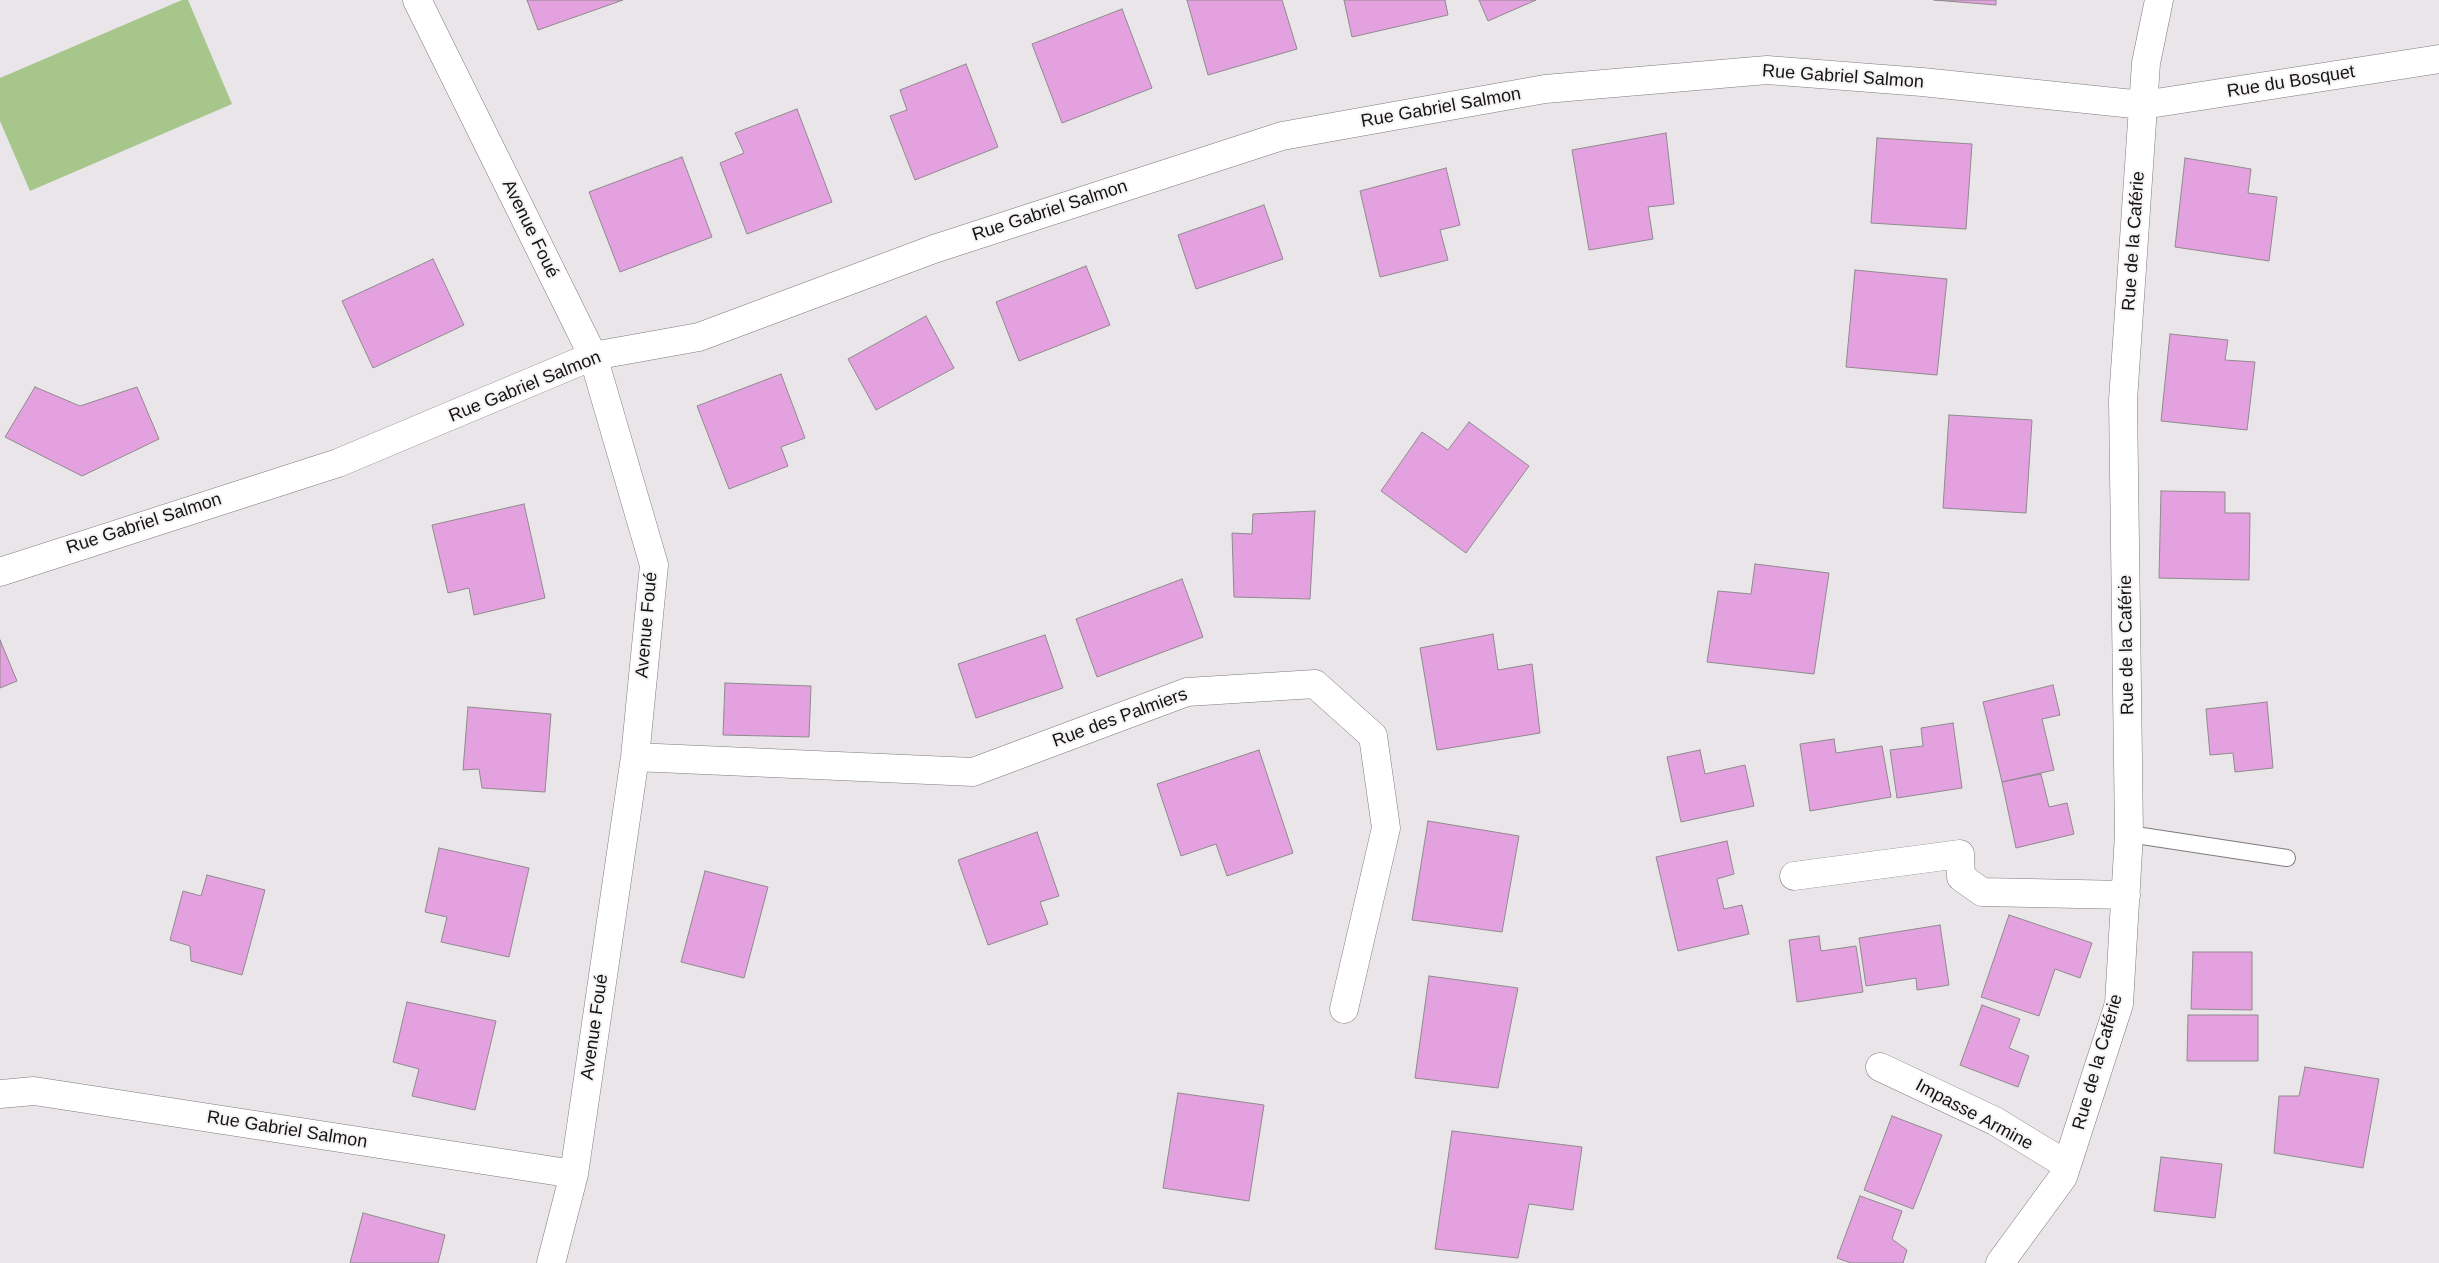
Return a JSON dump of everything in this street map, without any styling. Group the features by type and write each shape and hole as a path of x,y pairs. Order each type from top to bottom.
{"street":[{"name":"Avenue Foué","path":"417,0 593,356 654,565 634,758 574,1174 551,1263"},
{"name":"Rue de la Caférie","path":"2000,1263 2063,1177 2119,1004 2129,834 2124,400 2146,63 2159,0"},
{"name":"Rue du Bosquet","path":"2143,105 2439,59"},
{"name":"Rue Gabriel Salmon","path":"0,572 338,463 593,356 699,337 934,249 1282,136 1544,89 1767,70 1922,82 2143,105"},
{"name":"Rue des Palmiers","path":"634,758 973,772 1187,692 1315,684 1373,736 1386,828 1344,1009"},
{"path":"1794,876 1960,854 1961,877 1982,892 2126,895"},
{"name":"Impasse Armine","path":"1880,1067 1994,1121 2067,1165"},
{"name":"Rue Gabriel Salmon","path":"0,1094 43,1092 574,1174"}],"lane":[{"path":"2129,834 2288,858"}],"green space":[{"path":"182,0 188,0 232,104 30,191 0,121 0,78"}],"building":[{"path":"527,0 623,0 538,30"},
{"path":"1187,0 1282,0 1297,49 1208,75"},
{"path":"1344,0 1445,0 1448,15 1352,37"},
{"path":"1479,0 1536,0 1488,21"},
{"path":"1934,0 1996,0 1996,5"},
{"path":"1122,9 1152,88 1062,123 1032,44"},
{"path":"966,64 998,147 915,180 890,116 907,110 900,90"},
{"path":"797,109 832,202 747,234 720,163 744,153 735,133"},
{"path":"1666,133 1674,204 1648,207 1653,239 1589,250 1572,150"},
{"path":"1877,138 1972,144 1966,229 1871,223"},
{"path":"682,157 712,237 620,272 589,192"},
{"path":"2185,158 2251,169 2248,193 2277,197 2269,261 2175,247"},
{"path":"1446,168 1460,225 1440,230 1448,260 1380,277 1360,191"},
{"path":"1264,205 1283,259 1196,289 1178,235"},
{"path":"433,259 464,325 373,368 342,301"},
{"path":"1086,266 1110,325 1019,361 996,302"},
{"path":"1855,270 1947,279 1937,375 1846,367"},
{"path":"926,316 954,368 876,410 848,359"},
{"path":"2170,334 2228,340 2225,360 2255,362 2247,430 2161,421"},
{"path":"781,374 805,438 781,447 788,466 729,489 697,406"},
{"path":"35,387 80,406 137,387 159,439 82,476 5,437"},
{"path":"1949,415 2032,420 2026,513 1943,508"},
{"path":"1469,422 1529,466 1466,553 1381,491 1422,432 1448,450"},
{"path":"2161,491 2225,492 2225,513 2250,513 2249,580 2159,578"},
{"path":"524,504 545,598 474,615 469,588 448,593 432,525"},
{"path":"1315,511 1310,599 1234,597 1232,533 1252,534 1253,514"},
{"path":"1755,564 1829,573 1814,674 1707,662 1718,591 1751,594"},
{"path":"1182,579 1203,637 1097,677 1076,619"},
{"path":"1493,634 1498,670 1532,664 1540,733 1437,750 1420,648"},
{"path":"1045,635 1063,688 976,718 958,664"},
{"path":"0,640 17,681 0,688"},
{"path":"725,683 811,686 809,737 723,735"},
{"path":"2053,685 2060,715 2042,719 2054,770 2002,782 1983,702"},
{"path":"2267,702 2273,768 2235,772 2233,753 2210,755 2206,709"},
{"path":"468,707 551,714 545,792 482,788 479,769 463,770"},
{"path":"1953,723 1962,788 1897,798 1890,750 1923,746 1921,728"},
{"path":"1834,739 1836,753 1882,746 1891,797 1810,811 1800,744"},
{"path":"1259,750 1293,853 1227,876 1216,844 1181,856 1157,784"},
{"path":"1700,750 1705,774 1745,765 1754,806 1681,822 1667,757"},
{"path":"2041,774 2049,807 2067,803 2074,834 2016,848 2002,782"},
{"path":"1428,821 1519,836 1502,932 1412,920"},
{"path":"1037,832 1059,896 1040,902 1048,924 988,945 958,860"},
{"path":"1727,841 1734,874 1717,879 1724,909 1742,905 1749,934 1678,951 1656,857"},
{"path":"439,848 529,868 509,957 441,942 447,917 425,912"},
{"path":"705,871 768,887 744,978 681,962"},
{"path":"207,875 265,890 242,975 191,961 190,946 170,940 183,891 201,896"},
{"path":"2009,915 2092,943 2080,978 2055,969 2039,1016 1981,997"},
{"path":"1940,925 1949,985 1917,990 1916,978 1866,986 1859,938"},
{"path":"1819,936 1821,951 1856,946 1863,992 1797,1002 1789,940"},
{"path":"2193,952 2252,952 2252,1010 2191,1009"},
{"path":"1429,976 1518,988 1498,1088 1415,1078"},
{"path":"407,1002 496,1021 475,1110 412,1096 419,1069 393,1062"},
{"path":"1982,1005 2020,1019 2009,1048 2029,1056 2018,1087 1960,1065"},
{"path":"2188,1015 2258,1015 2258,1061 2187,1061"},
{"path":"2305,1067 2379,1079 2363,1168 2274,1153 2279,1096 2299,1096"},
{"path":"1178,1093 1264,1105 1249,1201 1163,1188"},
{"path":"1892,1116 1942,1135 1913,1209 1864,1190"},
{"path":"1452,1131 1582,1147 1573,1210 1529,1204 1518,1258 1435,1249"},
{"path":"2161,1157 2222,1164 2215,1218 2154,1211"},
{"path":"1860,1196 1902,1211 1892,1239 1907,1250 1903,1263 1851,1263 1837,1258"},
{"path":"363,1213 445,1235 438,1263 350,1263"}]}
